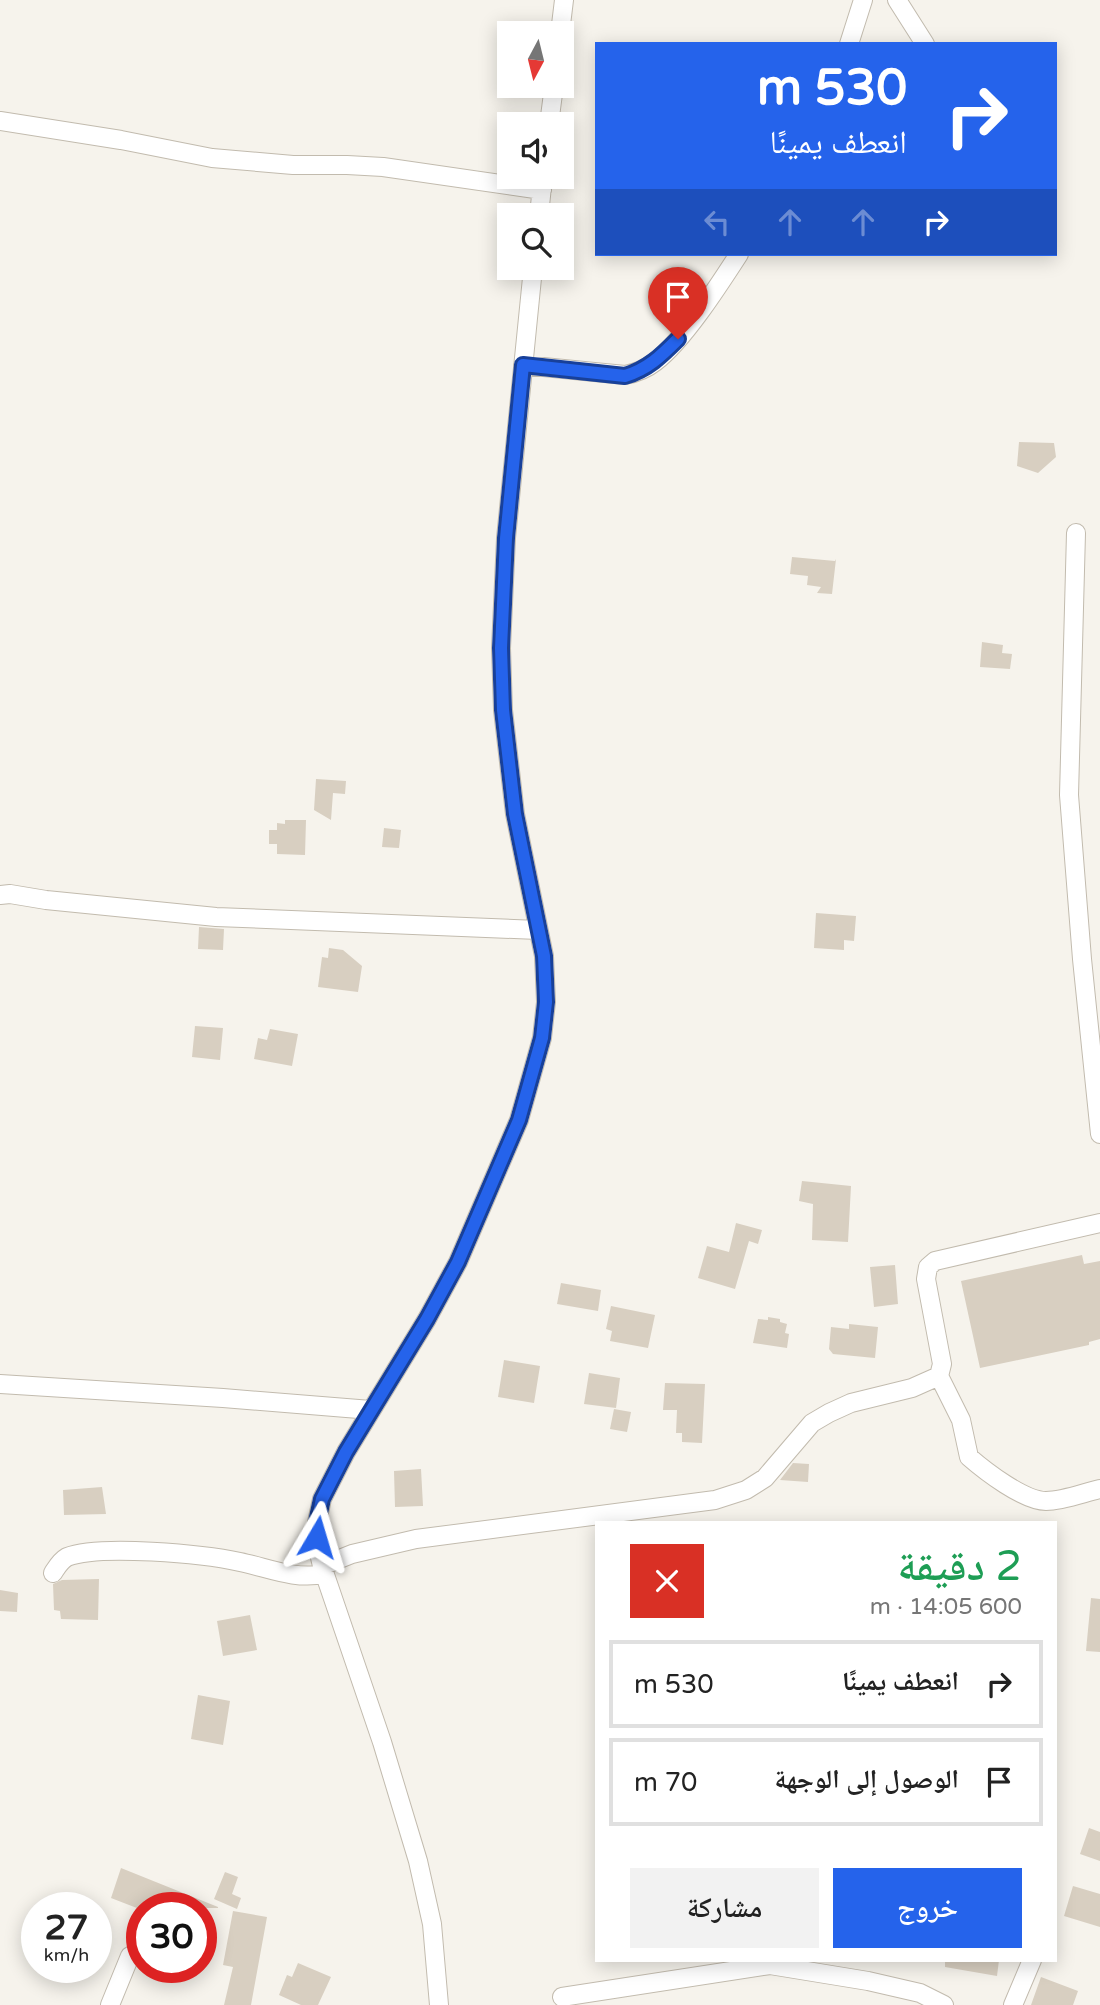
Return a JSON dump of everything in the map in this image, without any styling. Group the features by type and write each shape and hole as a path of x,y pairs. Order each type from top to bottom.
{"street":[{"path":"561,21 564,0"},
{"path":"850,42 863,0"},
{"path":"897,0 924,42"},
{"path":"0,121 212,158 293,166 383,167 497,178"},
{"path":"523,365 625,376 639,372 656,362 678,339 738,256"},
{"path":"439,2005 432,1924 418,1861 382,1742 323,1570 318,1549 317,1522 322,1499 458,1262 519,1120 542,1038 546,1002 544,956 515,814 503,710 501,648 506,538 532,280"},
{"path":"1076,533 1069,795 1100,1134"},
{"path":"0,895 216,918 538,930"},
{"path":"1100,1223 935,1261 928,1267 926,1279 942,1363 939,1376 961,1420 969,1457 981,1468 1037,1500 1046,1501 1100,1489"},
{"path":"52,1573 68,1557 122,1551 221,1559 289,1575 314,1576 352,1554 416,1539 715,1500 746,1490 765,1478 812,1423 829,1413 850,1403 912,1388 939,1376"},
{"path":"0,1384 371,1410"},
{"path":"1013,2005 1031,1962"},
{"path":"562,1997 771,1963 868,1981 914,1999 944,2005"},
{"path":"110,2005 126,1966"}],"building":[{"path":"1019,442 1054,443 1056,457 1038,473 1017,466"},
{"path":"792,557 836,559 832,594 817,593 821,587 807,585 808,576 790,574"},
{"path":"982,642 1003,645 1002,653 1012,654 1010,669 980,667"},
{"path":"316,779 346,781 345,794 333,793 331,820 314,810"},
{"path":"285,820 306,820 305,855 277,854 277,844 269,844 269,830 277,830 277,823 285,824"},
{"path":"384,828 401,830 399,848 382,847"},
{"path":"816,913 856,916 854,941 844,940 844,950 814,948"},
{"path":"199,927 224,929 223,950 198,949"},
{"path":"329,948 343,950 362,966 358,992 318,987 322,957 328,958"},
{"path":"195,1026 223,1028 220,1060 192,1057"},
{"path":"270,1029 298,1034 292,1066 254,1059 258,1038 267,1040"},
{"path":"802,1181 851,1186 848,1242 812,1240 813,1204 799,1201"},
{"path":"736,1223 762,1230 758,1244 749,1241 735,1289 698,1278 707,1246 729,1252"},
{"path":"1082,1255 1084,1264 1100,1261 1100,1339 1089,1342 1089,1345 980,1368 961,1281"},
{"path":"895,1265 898,1304 874,1307 870,1267"},
{"path":"561,1283 601,1290 598,1311 557,1304"},
{"path":"611,1306 655,1315 648,1348 610,1341 612,1331 606,1329"},
{"path":"768,1317 780,1319 780,1322 787,1324 787,1348 753,1343 758,1319 768,1320"},
{"path":"849,1324 878,1327 875,1358 833,1354 829,1349 831,1327 849,1329"},
{"path":"504,1360 540,1366 534,1403 498,1397"},
{"path":"589,1373 620,1378 616,1408 584,1404"},
{"path":"665,1383 705,1384 702,1443 682,1442 682,1433 676,1433 677,1410 663,1410"},
{"path":"614,1409 631,1412 627,1432 610,1429"},
{"path":"793,1463 809,1464 808,1482 780,1480"},
{"path":"421,1469 423,1506 395,1507 394,1471"},
{"path":"102,1487 106,1514 64,1515 63,1490"},
{"path":"99,1579 98,1620 61,1619 60,1611 54,1610 53,1584 62,1580"},
{"path":"0,1590 18,1593 17,1612 0,1611"},
{"path":"1091,1598 1100,1599 1100,1652 1086,1651"},
{"path":"250,1615 257,1650 223,1656 217,1621"},
{"path":"198,1695 230,1701 223,1745 191,1739"},
{"path":"1089,1828 1100,1832 1100,1861 1080,1854"},
{"path":"121,1868 181,1892 126,1892 126,1904 112,1898"},
{"path":"225,1872 238,1877 232,1894 241,1898 237,1909 217,1900 217,1892"},
{"path":"1073,1886 1100,1894 1100,1927 1064,1916"},
{"path":"233,1911 267,1917 251,2005 224,2005 233,1967 223,1965"},
{"path":"945,1962 999,1962 997,1976 945,1967"},
{"path":"298,1963 331,1977 318,2005 301,2005 279,1995 287,1975 292,1977"},
{"path":"1041,1977 1078,1991 1073,2005 1031,2005"}],"route":[{"path":"317,1537 322,1499 346,1452 427,1319 458,1262 519,1120 542,1038 546,1002 544,956 515,814 503,710 501,648 506,538 523,365 625,376 639,372 656,362 678,339"}]}
